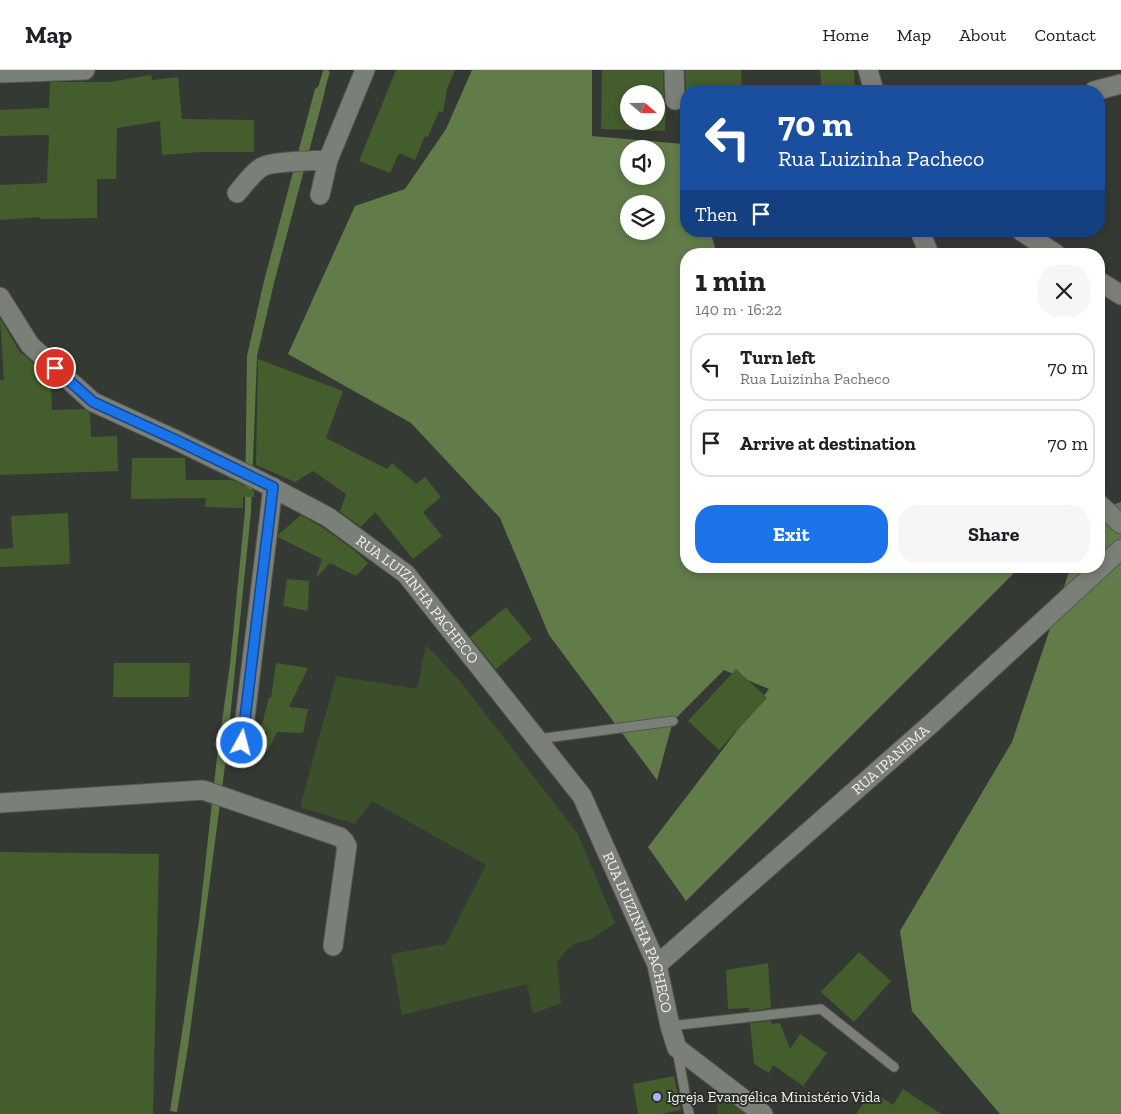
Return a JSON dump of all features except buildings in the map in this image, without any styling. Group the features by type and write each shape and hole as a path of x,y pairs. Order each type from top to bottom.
{"street":[{"path":"0,73 85,70"},
{"path":"320,195 322,160 365,70"},
{"path":"674,70 675,100"},
{"path":"868,70 872,85"},
{"path":"1105,88 1121,84"},
{"path":"237,193 264,166 287,162 322,160"},
{"path":"1030,237 1047,248"},
{"path":"1105,285 1121,295"},
{"name":"RUA LUIZINHA PACHECO","path":"0,297 30,345 93,402 273,487 328,517 406,574 582,796 657,965 670,1026 677,1048"},
{"path":"242,743 273,487"},
{"path":"1105,509 1121,524"},
{"name":"RUA IPANEMA","path":"1105,564 1121,549"},
{"name":"RUA IPANEMA","path":"657,965 931,724 1095,573"},
{"path":"0,803 203,790 340,837 347,846 333,946"},
{"path":"677,1048 763,1114"}],"lane":[{"path":"538,739 673,721"},
{"path":"670,1026 821,1009 894,1068"},
{"path":"677,1048 690,1114"}],"shaded area":[{"path":"472,70 592,70 592,136 638,140 620,140 620,185 665,185 665,142 680,144 680,237 712,237 715,248 680,248 680,573 1014,573 686,901 648,847 769,689 724,670 673,721 657,780 549,635 500,518 411,423 288,354 355,206 405,189 446,129"},
{"path":"324,82 325,91 274,283 257,356 251,512 226,758 188,1047 177,1112 170,1111 199,921 217,757 230,664 245,511 247,356 264,281 315,89"},
{"path":"1121,502 1121,1114 1000,1114 912,1011 900,931 1012,742 1069,573 1105,573 1105,507"},
{"path":"426,645 460,681 578,834 615,923 590,940 576,943 566,951 557,962 561,1003 533,1014 527,984 402,1015 391,954 446,944 486,865 372,801 355,824 300,807 336,676 417,689"},
{"path":"738,1099 757,1114 718,1114 716,1103"}],"waterway":[{"path":"321,90 326,73"}],"place":[{"name":"Igreja Evangélica Ministério Vida","path":"657,1097"}],"route":[{"path":"55,368 93,402 273,487 242,743"}]}
